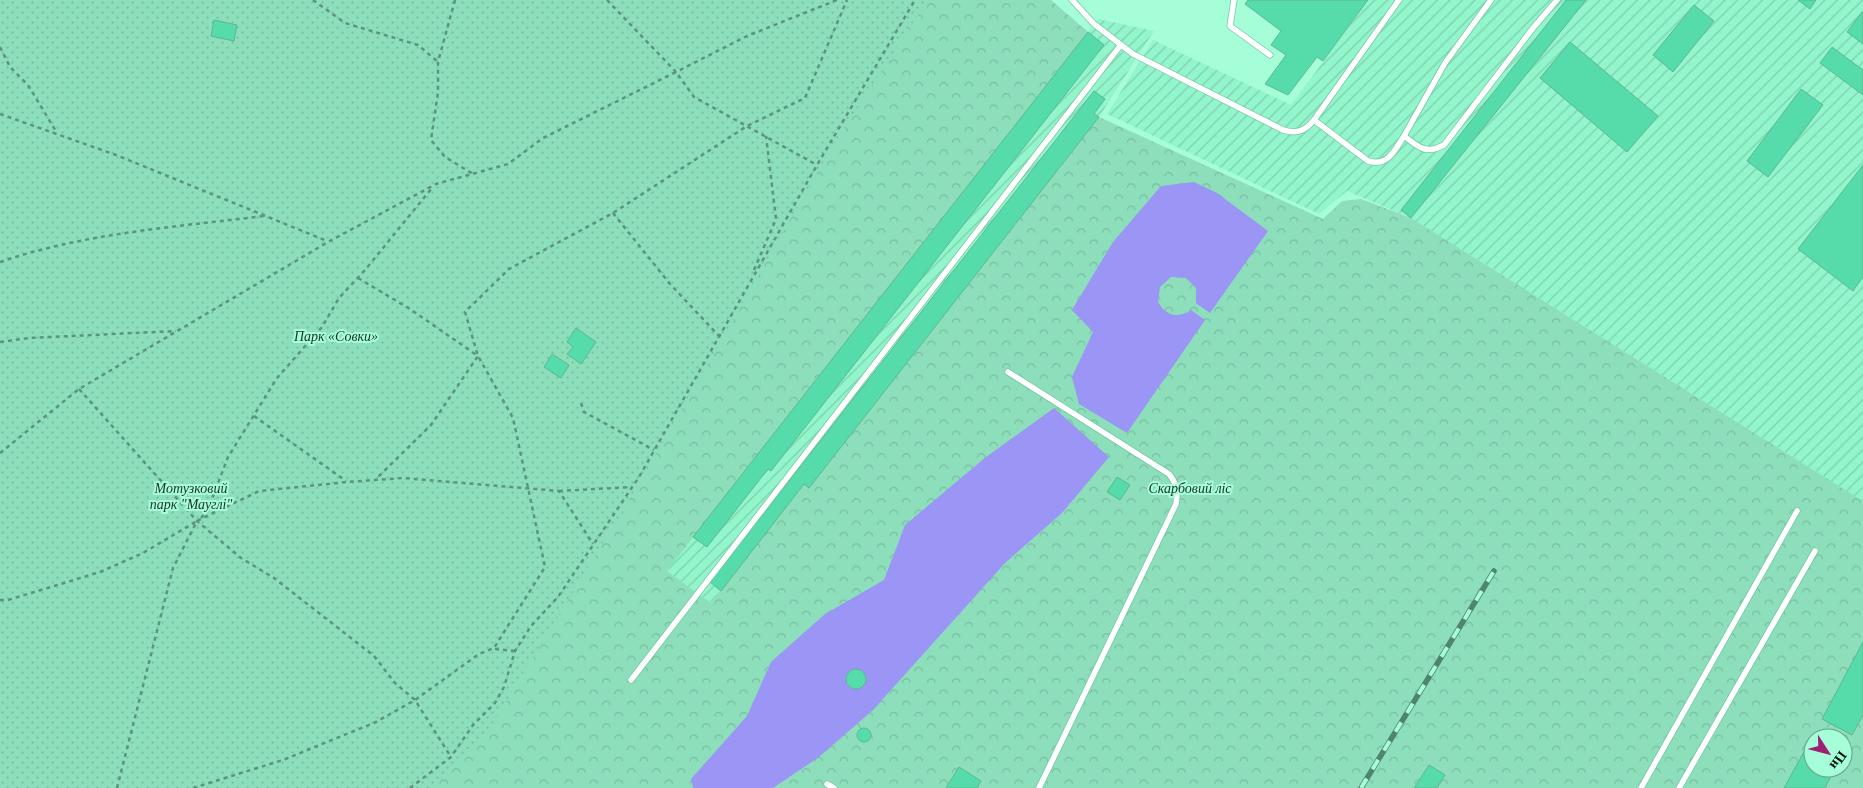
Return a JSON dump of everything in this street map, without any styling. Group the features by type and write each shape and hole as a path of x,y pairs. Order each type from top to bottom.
{"lane":[{"path":"1072,0 1094,24 1120,46 1292,133 1301,131 1314,120 1399,0"},
{"path":"1234,0 1230,26 1270,55"},
{"path":"1314,120 1368,161 1376,164 1383,162 1392,155 1404,136 1444,62 1490,0"},
{"path":"1404,136 1422,148 1433,151 1444,145 1533,28 1557,0"},
{"path":"631,680 1120,46"},
{"path":"1008,372 1169,474 1175,483 1178,493 1176,504 1039,788"},
{"path":"1641,788 1797,510"},
{"path":"1679,788 1815,551"},
{"path":"827,784 834,788"}],"path":[{"path":"313,0 345,23 418,45 438,62"},
{"path":"455,0 438,62 438,92 431,140 446,158 473,174"},
{"path":"607,0 676,72 694,97 817,164"},
{"path":"0,453 78,389 328,242 435,185 508,164 543,138 747,36 837,0"},
{"path":"494,648 545,567 514,418 478,356 465,312 509,269 613,213 747,126 805,98 847,0"},
{"path":"410,788 451,757 473,726 495,703 504,688 516,651 531,626 558,597 632,487 817,164 915,0"},
{"path":"0,47 10,67 28,85 58,134"},
{"path":"0,114 121,157 328,242"},
{"path":"750,280 776,218 766,136"},
{"path":"117,788 172,568 197,521 207,512 228,457 277,378 322,327 339,298 358,278 435,185"},
{"path":"613,213 670,284 719,336"},
{"path":"0,262 40,248 80,240 265,216"},
{"path":"358,278 410,309 478,356"},
{"path":"0,342 29,338 177,331"},
{"path":"376,480 431,425 478,356"},
{"path":"78,389 197,521 241,558 274,578 374,656 394,684 415,700 451,757"},
{"path":"581,402 584,412 654,450"},
{"path":"254,416 347,482"},
{"path":"0,600 8,600 100,572 143,553 197,521 259,491 403,478 559,491 632,487"},
{"path":"559,491 593,544"},
{"path":"193,788 202,787 283,760 376,722 415,700 480,654 494,648 516,651"}],"shaded area":[{"path":"1369,0 1863,0 1863,501 1411,218 1347,191 1319,214 1107,114 1153,40 1291,105"},
{"path":"1098,19 1154,31 1099,117 809,488 804,484 711,603 667,571"},
{"path":"1194,182 1217,193 1268,231 1210,313 1196,303 1196,288 1186,278 1171,277 1160,287 1158,302 1169,313 1181,315 1191,310 1205,320 1127,433 1079,404 1072,377 1093,332 1072,310 1113,242 1161,186"},
{"path":"1054,408 1109,457 1062,513 1005,563 873,710 819,757 773,788 693,788 691,779 747,716 771,662 825,614 884,580 905,525 986,457","holes":["854,669 862,671 866,678 864,685 858,689 850,688 846,682 847,674"]}],"green space":[{"path":"0,0 1051,0 1088,32 667,571 711,603 804,484 809,488 1099,117 1323,219 1342,201 1361,199 1411,218 1863,501 1863,788 0,788"},
{"name":"Парк «Совки»","path":"0,0 928,0 832,147 634,492 480,744 431,788 0,788"}],"building":[{"path":"1248,0 1368,0 1323,61 1317,57 1288,95 1265,84 1286,55 1271,45 1281,31 1245,4"},
{"path":"1566,0 1586,0 1411,218 1401,210"},
{"path":"1798,0 1816,0 1810,9"},
{"path":"1694,5 1714,21 1673,72 1653,55"},
{"path":"1863,13 1863,44 1847,32"},
{"path":"214,20 237,25 234,41 211,36"},
{"path":"1088,32 1104,45 771,471 768,469 707,547 693,537"},
{"path":"1570,42 1658,116 1627,152 1540,78"},
{"path":"1832,47 1863,70 1863,95 1820,63"},
{"path":"1801,89 1823,105 1768,177 1747,161"},
{"path":"1094,91 1105,99 1094,114 1099,117 809,488 804,484 721,591 710,582"},
{"path":"1863,165 1863,277 1853,291 1798,249"},
{"path":"576,328 596,342 581,364 567,354 573,347 567,342"},
{"path":"552,354 569,365 561,378 544,367"},
{"path":"1117,477 1130,485 1120,500 1107,492"},
{"path":"1863,642 1863,715 1853,733 1853,728 1839,728 1822,719"},
{"path":"856,669 863,672 866,679 863,686 856,689 849,686 846,679 849,672"},
{"path":"861,728 867,728 871,735 867,742 861,742 857,738 857,732"},
{"path":"1803,754 1803,778 1830,778 1825,788 1784,788"},
{"path":"1429,765 1445,775 1437,788 1414,788"},
{"path":"959,767 981,781 977,788 946,788"}],"railway":[{"path":"1361,788 1494,571"}],"park label":[{"name":"Скарбовий ліс","path":"1190,488"},
{"name":"Мотузковий парк \"Мауглі\"","path":"191,496"}]}
